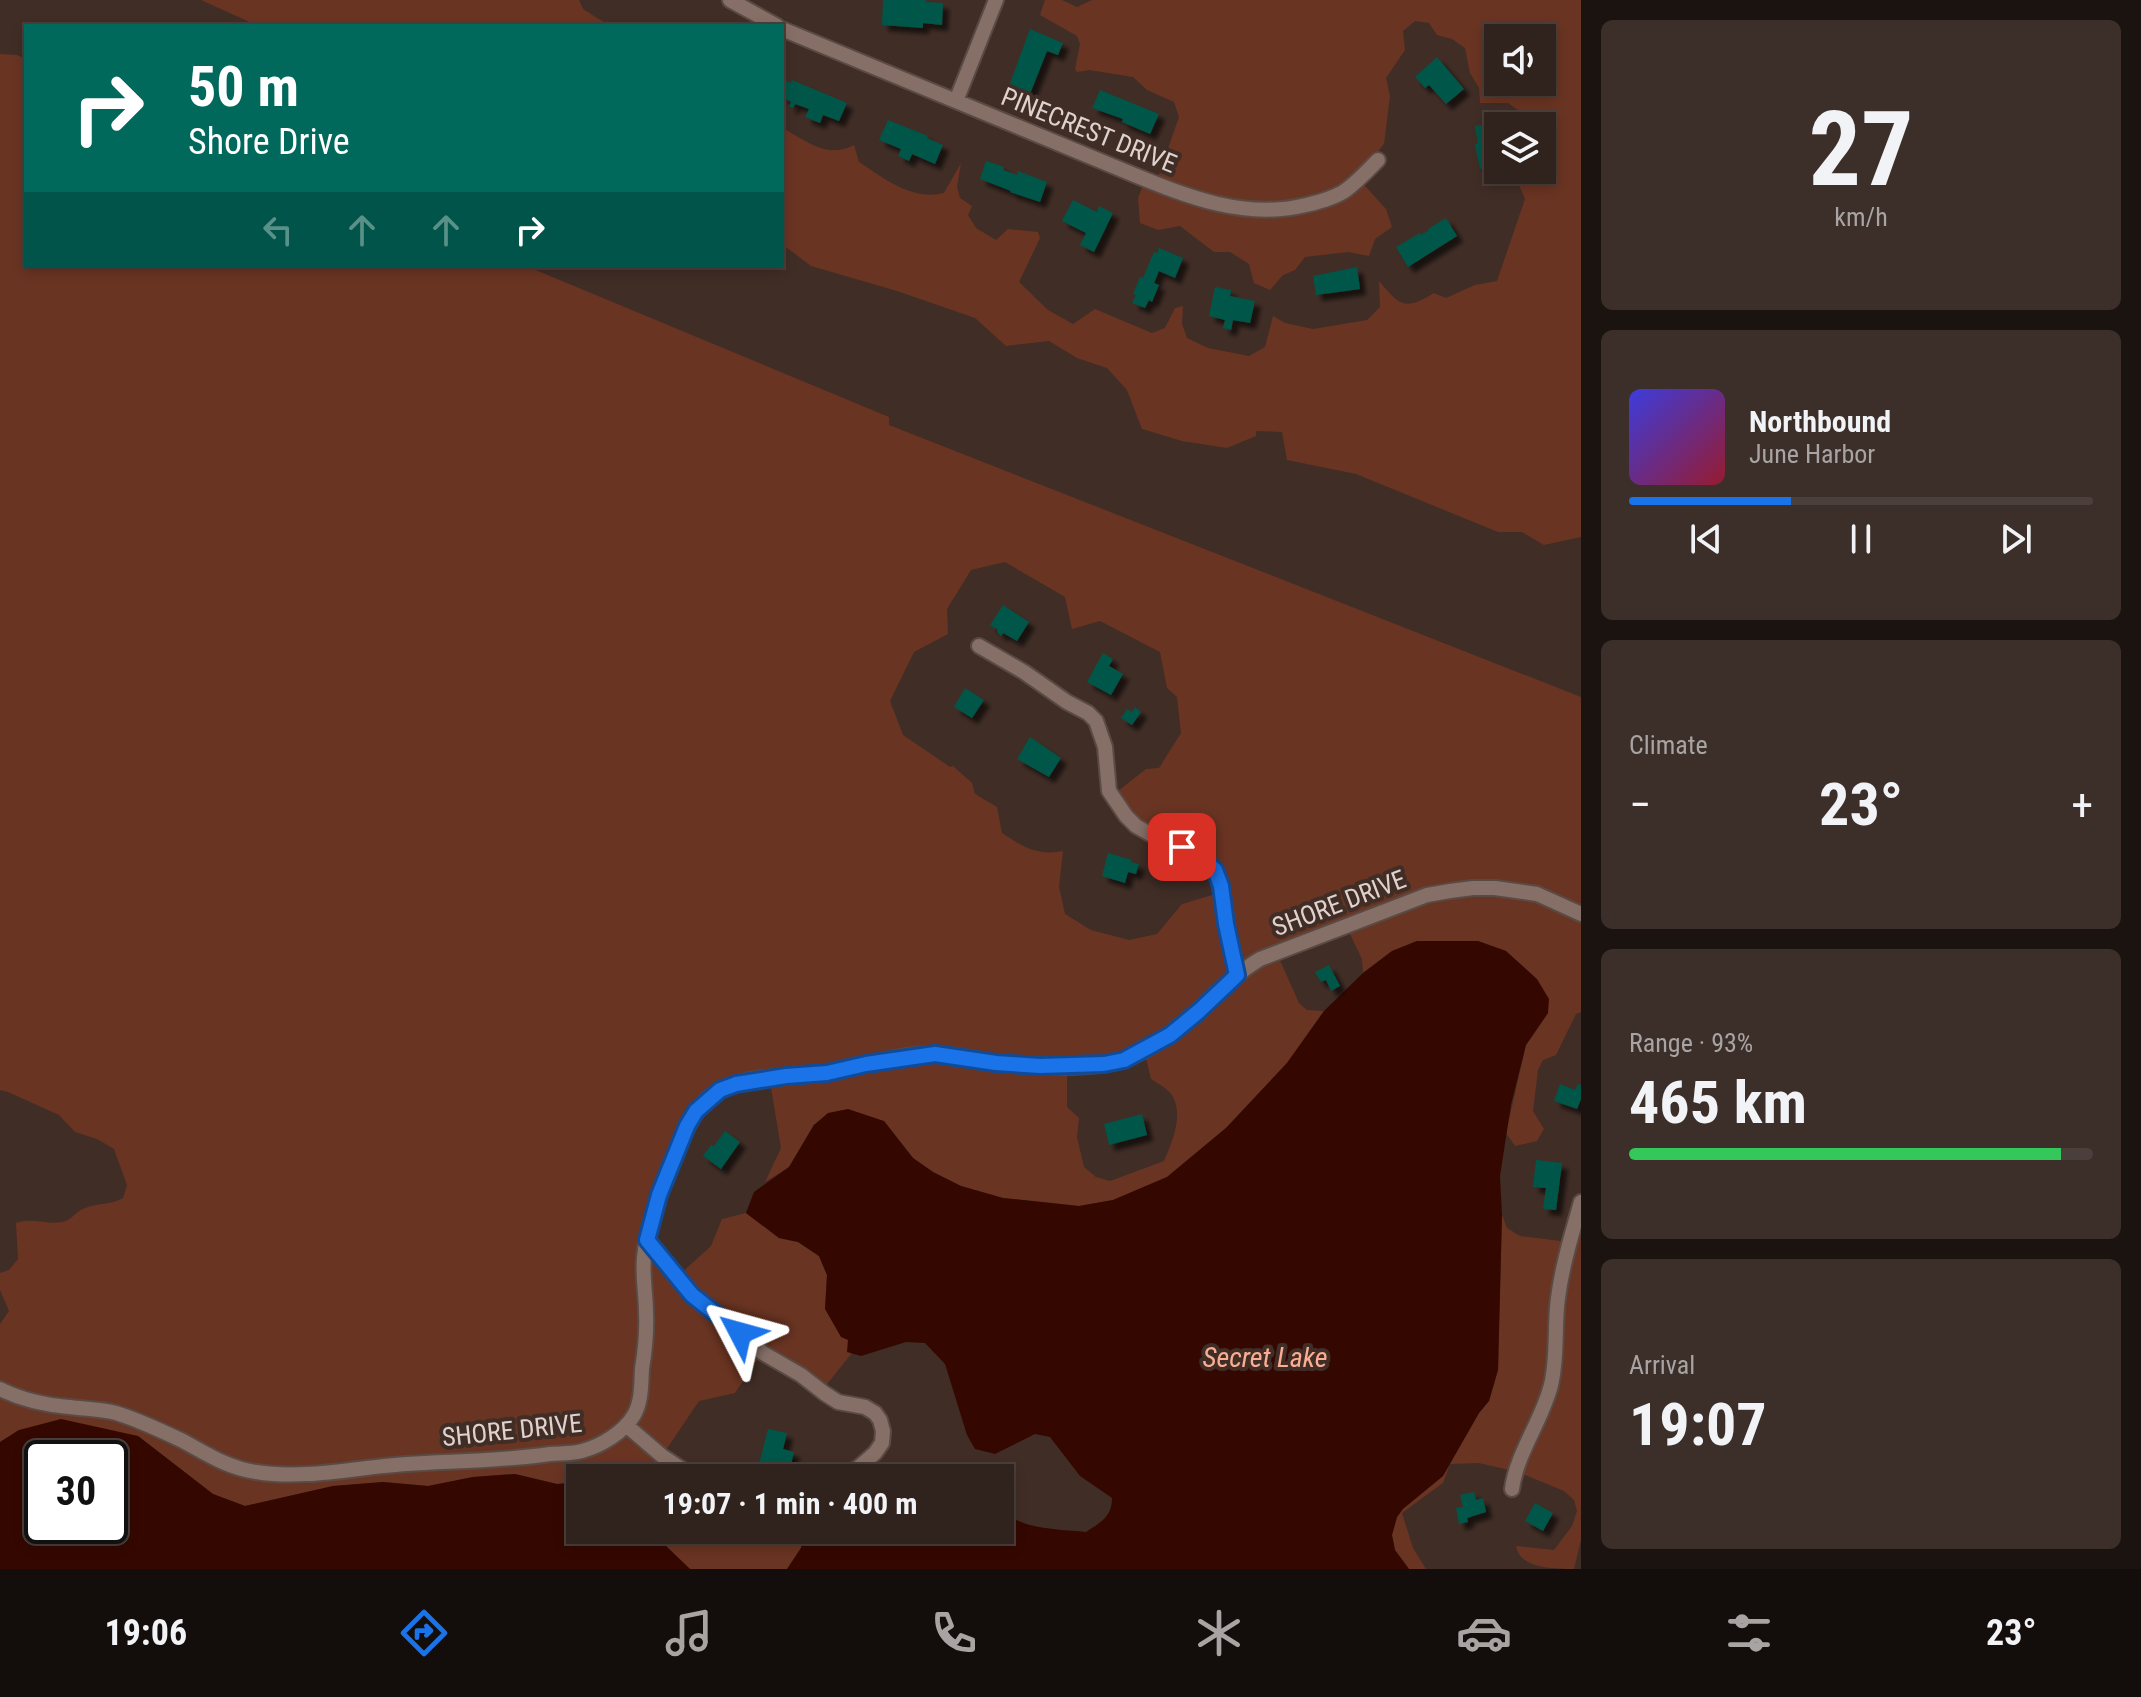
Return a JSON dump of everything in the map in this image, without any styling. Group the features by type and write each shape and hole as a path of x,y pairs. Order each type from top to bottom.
{"street":[{"name":"PINECREST DRIVE","path":"730,0 774,24"},
{"path":"956,101 996,0"},
{"name":"PINECREST DRIVE","path":"784,29 1189,197 1240,208 1293,208 1345,191 1378,160"},
{"path":"979,646 1088,713 1096,721 1103,738 1109,791 1126,816 1136,826 1182,847 1215,870 1221,886 1237,975"},
{"name":"SHORE DRIVE","path":"0,1389 26,1400 115,1413 174,1437 222,1463 262,1473 324,1472 578,1452 595,1446 623,1428 639,1402 646,1314 644,1260 647,1240 659,1195 687,1126 696,1111 720,1090 736,1084 827,1073 935,1054 1040,1066 1104,1064 1124,1060 1170,1035 1237,975 1260,959 1427,895 1495,888 1537,894 1581,914"},
{"path":"1512,1489 1527,1441 1550,1390 1554,1371 1557,1300 1578,1226 1581,1202"},
{"path":"647,1240 692,1295 763,1353 838,1402 865,1407 875,1413 883,1431 882,1443 863,1464"},
{"path":"626,1425 674,1464"}],"shaded area":[{"path":"201,0 579,0 583,9 607,24 254,24"},
{"path":"1045,0 1062,0 1077,7 1092,0 1581,0 1581,537 1544,545 1522,532 1498,532 1356,474 1287,460 1282,432 1256,431 1256,436 1227,448 1182,441 1142,429 1127,390 1107,368 1077,358 1049,341 1006,346 975,318 811,266 784,246 784,129 817,147 835,150 854,145 859,162 899,187 921,194 944,193 961,163 957,187 960,198 972,206 968,215 976,228 996,240 1008,229 1038,232 1040,238 1019,282 1048,310 1073,324 1095,309 1152,333 1165,328 1175,308 1183,306 1182,324 1187,338 1208,348 1249,356 1265,347 1273,316 1285,323 1313,329 1367,320 1380,307 1379,281 1398,301 1409,304 1434,293 1446,298 1475,285 1497,281 1525,199 1519,184 1556,184 1556,112 1521,112 1508,103 1480,103 1479,88 1470,73 1465,48 1452,39 1437,35 1429,23 1415,21 1403,31 1405,50 1386,78 1390,96 1384,144 1357,177 1386,209 1392,227 1375,239 1369,256 1348,252 1305,257 1295,270 1283,275 1270,290 1254,283 1249,264 1230,252 1214,252 1180,226 1158,230 1140,223 1138,198 1146,178 1158,177 1179,117 1174,102 1147,90 1133,77 1089,70 1077,72 1080,44 1077,36 1040,15"},
{"path":"0,54 24,58 24,268 531,268 889,417 889,425 1581,697 1581,1012 1576,1014 1556,1055 1543,1060 1538,1070 1533,1111 1544,1129 1537,1141 1515,1146 1506,1133 1526,1045 1548,1013 1506,951 1478,941 1417,941 1392,951 1363,973 1362,959 1348,930 1278,956 1299,1003 1307,1010 1324,1011 1287,1063 1227,1127 1167,1177 1113,1200 1079,1206 1003,1198 961,1186 913,1158 884,1121 814,1124 789,1167 765,1182 781,1148 770,1082 738,1084 696,1113 648,1231 679,1275 711,1246 722,1219 746,1213 779,1238 798,1242 819,1256 827,1275 825,1309 848,1340 851,1354 824,1388 761,1355 735,1393 699,1401 666,1450 679,1464 566,1464 566,1483 557,1484 515,1474 473,1477 428,1486 383,1482 333,1486 245,1506 213,1494 138,1436 19,1430 0,1442 0,1324 9,1311 0,1290 0,1273 9,1270 18,1259 16,1223 65,1221 85,1208 123,1198 127,1185 114,1149 75,1132 59,1115 0,1090","holes":["1005,562 1065,597 1072,629 1100,621 1160,652 1167,688 1177,697 1181,733 1159,768 1146,769 1113,795 1136,828 1210,866 1219,893 1182,904 1157,934 1129,940 1091,930 1065,914 1059,887 1063,851 1031,849 1002,833 997,807 975,794 972,783 953,766 950,767 903,735 890,701 914,652 948,634 947,609 971,570","1145,1054 1151,1079 1164,1088 1177,1110 1176,1128 1164,1161 1110,1181 1096,1177 1084,1167 1077,1137 1079,1118 1067,1107 1067,1068"]},
{"path":"1502,1215 1507,1228 1520,1236 1569,1242 1581,1225 1581,1540 1574,1569 1548,1568 1531,1563 1519,1554 1516,1546 1554,1550 1572,1526 1577,1511 1574,1500 1564,1491 1518,1472 1479,1463 1450,1464 1443,1483 1402,1513 1413,1548 1426,1569 1409,1569 1395,1550 1392,1535 1397,1517 1402,1509 1443,1476 1479,1413 1489,1401 1498,1370"},
{"path":"665,1544 802,1544 787,1569 690,1569"}],"water":[{"name":"Secret Lake","path":"1417,941 1478,941 1506,951 1537,979 1549,999 1548,1013 1526,1045 1511,1105 1500,1176 1502,1215 1498,1370 1489,1401 1443,1476 1397,1517 1392,1535 1395,1550 1409,1569 787,1569 802,1544 1014,1544 1014,1519 1029,1525 1086,1532 1108,1514 1112,1498 1080,1476 1050,1437 1035,1434 995,1454 975,1449 967,1435 945,1364 925,1343 906,1342 861,1356 847,1352 848,1340 841,1337 825,1309 827,1275 819,1256 798,1242 779,1238 746,1213 754,1192 789,1167 814,1125 828,1113 848,1109 884,1121 913,1158 933,1172 961,1186 1003,1198 1079,1206 1113,1200 1167,1177 1226,1128 1287,1063 1324,1011 1363,973 1392,951"},
{"path":"61,1419 138,1436 213,1494 245,1506 333,1486 383,1482 428,1486 473,1477 515,1474 566,1483 566,1544 665,1544 690,1569 0,1569 0,1442 19,1430"}],"building":[{"path":"883,0 943,3 942,25 923,23 923,28 882,25"},
{"path":"1030,29 1063,43 1058,55 1047,51 1030,94 1009,86"},
{"path":"1437,57 1464,89 1446,104 1429,85 1425,88 1415,77"},
{"path":"792,80 847,103 839,121 823,115 820,123 805,117 809,109 795,104 793,108 789,107 791,102 784,98 784,81 791,83"},
{"path":"1100,90 1159,114 1150,134 1122,122 1123,119 1092,108"},
{"path":"888,120 943,145 935,164 912,154 909,161 898,156 901,149 879,140"},
{"path":"1484,124 1484,168 1480,169 1475,144 1478,143 1475,126"},
{"path":"986,161 1017,175 1018,171 1047,182 1040,202 980,179"},
{"path":"1073,200 1097,212 1099,206 1113,213 1094,252 1080,245 1086,233 1062,221"},
{"path":"1446,218 1457,236 1408,267 1396,247"},
{"path":"1159,248 1183,258 1175,278 1159,271 1154,283 1159,285 1152,302 1149,300 1145,308 1132,303 1136,295 1133,294"},
{"path":"1357,267 1360,289 1316,295 1313,276"},
{"path":"1215,287 1231,290 1230,296 1255,301 1250,323 1233,320 1231,330 1223,328 1225,320 1209,316"},
{"path":"1003,605 1029,622 1017,641 1003,633 1001,636 990,625"},
{"path":"1103,653 1113,659 1109,666 1123,674 1111,695 1087,682"},
{"path":"965,688 984,700 972,718 954,707"},
{"path":"1135,707 1141,712 1132,725 1121,718 1127,709 1132,712"},
{"path":"1030,737 1061,758 1049,777 1017,759"},
{"path":"1108,853 1139,864 1136,874 1128,872 1125,883 1102,876"},
{"path":"1329,965 1340,986 1331,991 1326,980 1321,982 1315,972"},
{"path":"1560,1084 1575,1090 1578,1084 1581,1085 1577,1109 1554,1101"},
{"path":"1142,1114 1147,1135 1109,1145 1104,1124"},
{"path":"725,1131 740,1142 721,1169 703,1156"},
{"path":"1536,1160 1562,1163 1556,1210 1543,1209 1546,1188 1533,1187"},
{"path":"768,1429 787,1433 783,1449 794,1452 791,1464 759,1464"},
{"path":"1474,1492 1476,1500 1483,1498 1486,1512 1459,1524 1456,1508 1463,1507 1460,1495"},
{"path":"1535,1503 1553,1513 1543,1531 1525,1521"}],"route":[{"path":"740,1333 692,1295 647,1240 659,1195 696,1111 711,1096 736,1084 827,1073 919,1055 1061,1066 1124,1060 1155,1045 1199,1011 1237,975 1221,886 1215,870 1182,847"}]}
